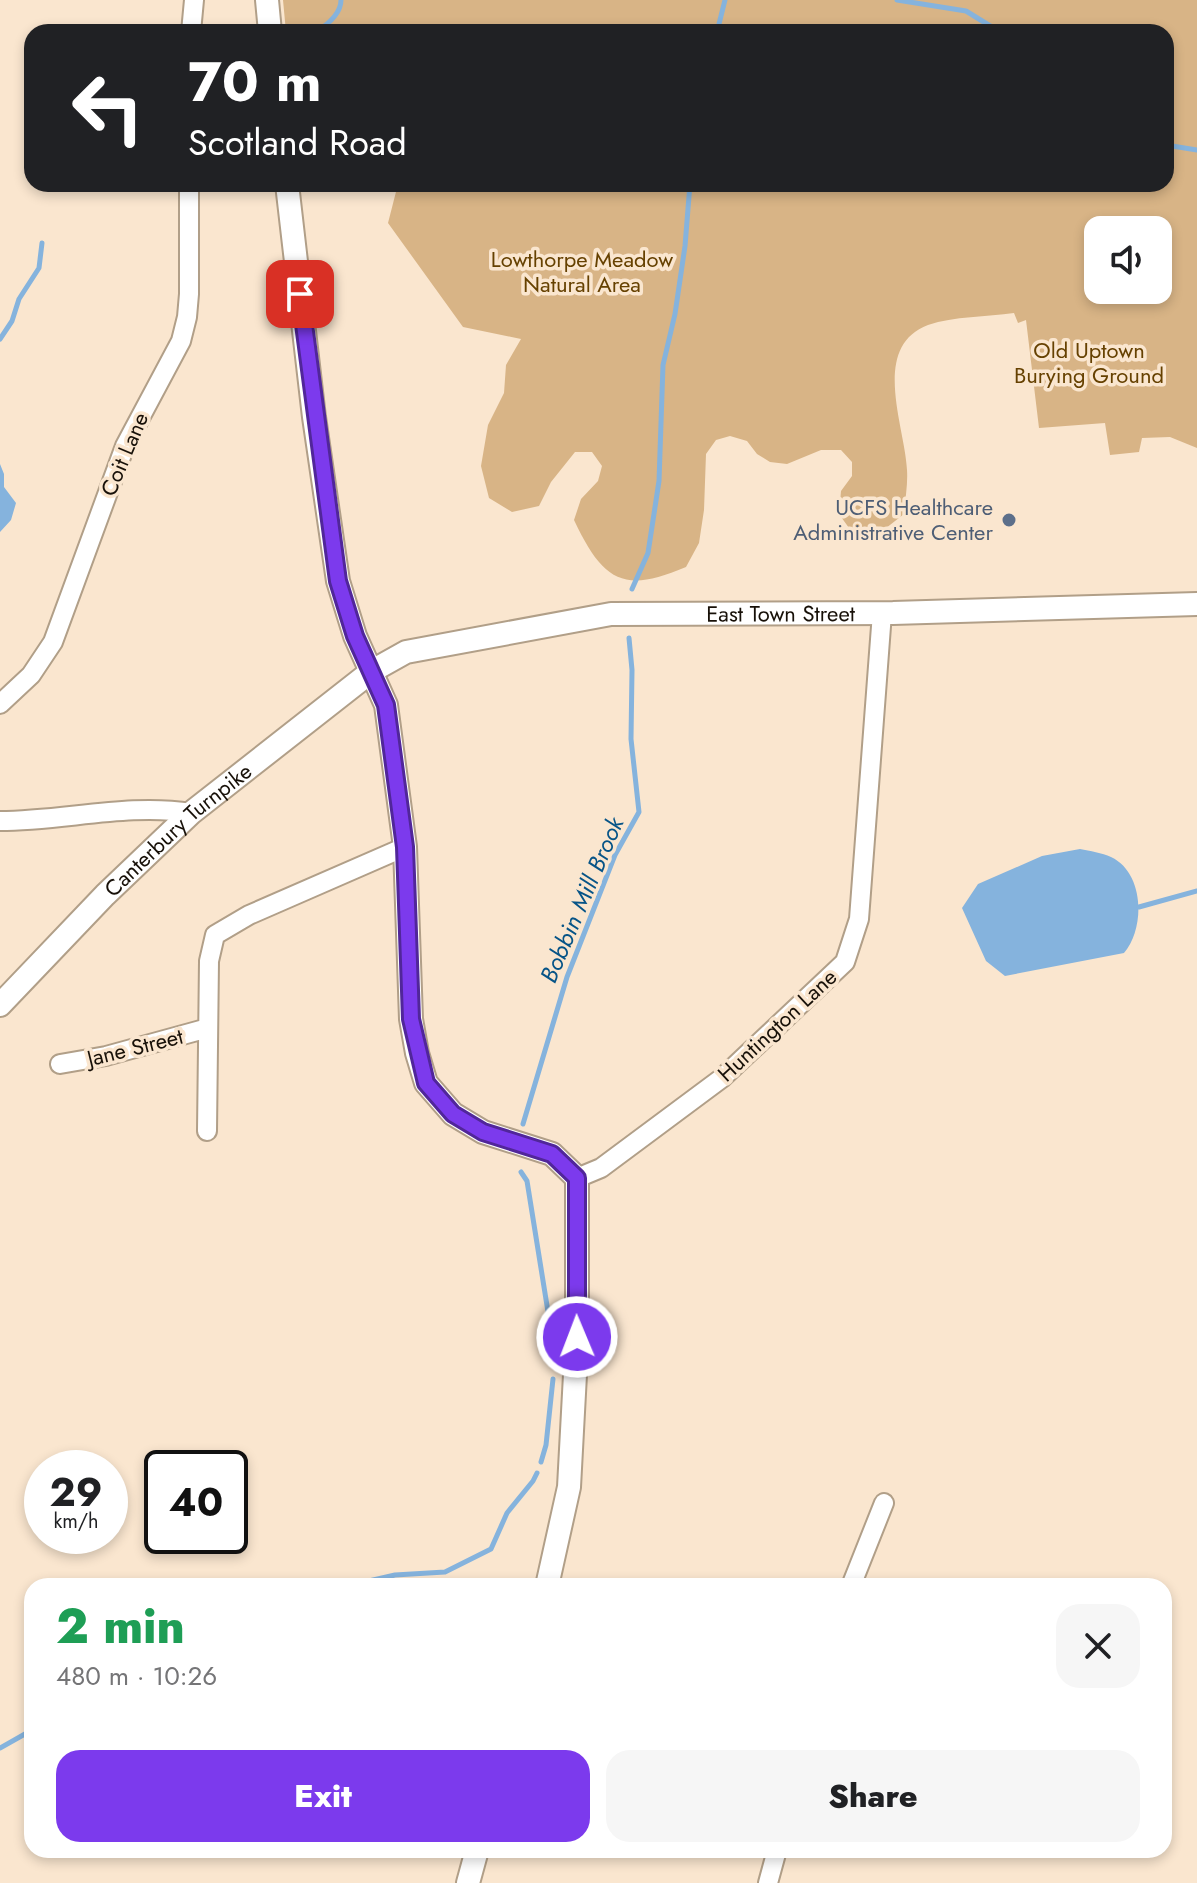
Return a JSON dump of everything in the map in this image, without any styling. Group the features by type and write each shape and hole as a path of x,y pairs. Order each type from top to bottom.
{"street":[{"path":"192,24 194,0"},
{"path":"267,0 269,24"},
{"name":"Coit Lane","path":"0,704 31,675 53,642 125,446 181,341 189,294 189,192"},
{"path":"288,192 314,417 338,581 355,636 386,705 405,847 411,1019 426,1083 453,1114 483,1132 552,1154 577,1178 577,1337 569,1487 549,1578"},
{"name":"East Town Street","path":"372,671 406,652 611,614 882,613 1197,604"},
{"name":"Huntington Lane","path":"577,1178 601,1168 722,1078 845,962 859,919 882,613"},
{"name":"Canterbury Turnpike","path":"0,1005 105,895 191,813 372,671"},
{"path":"0,821 160,808 191,813"},
{"path":"207,1131 209,961 216,933 249,915 405,847"},
{"name":"Jane Street","path":"60,1064 106,1056 208,1028"},
{"path":"854,1578 884,1503"},
{"path":"468,1883 475,1858"},
{"path":"768,1883 775,1858"}],"green space":[{"path":"283,0 1197,0 1197,448 1170,437 1142,438 1139,452 1110,455 1105,423 1039,428 1026,320 1018,323 1014,313 938,322 910,336 900,351 895,369 897,411 907,470 904,514 881,532 854,535 839,514 841,491 852,476 852,462 841,450 821,450 787,464 770,462 757,454 747,441 730,436 716,440 706,454 699,543 686,567 646,580 631,580 606,569 595,557 574,520 581,499 598,481 602,466 592,452 575,452 551,482 539,506 512,512 489,498 481,466 488,425 504,393 506,365 521,339 463,327 388,223 396,192 1174,192 1174,24 285,24"}],"water":[{"path":"0,464 4,487 16,503 11,520 0,532"},
{"path":"1080,849 1111,857 1130,875 1138,902 1136,930 1131,943 1124,953 1005,976 986,961 962,908 978,884 1042,856"}],"waterway":[{"path":"326,24 336,14 341,0"},
{"name":"Bobbin Mill Brook","path":"719,24 725,0"},
{"path":"897,0 966,11 987,24"},
{"path":"1174,146 1197,150"},
{"name":"Bobbin Mill Brook","path":"632,589 648,553 659,481 663,365 675,314 689,192"},
{"path":"0,339 12,321 19,299 39,268 42,243"},
{"name":"Bobbin Mill Brook","path":"523,1124 567,977 615,855 639,812 631,739 629,638"},
{"path":"1139,907 1197,891"},
{"name":"Bobbin Mill Brook","path":"521,1172 527,1181 553,1343 553,1362"},
{"name":"Bobbin Mill Brook","path":"541,1462 546,1445 553,1379"},
{"name":"Bobbin Mill Brook","path":"382,1578 445,1572 491,1549 507,1513 537,1473"},
{"name":"Bobbin Mill Brook","path":"0,1748 24,1734"}],"place":[{"name":"UCFS Healthcare Administrative Center","path":"1009,520"}],"route":[{"path":"300,294 338,581 355,636 386,705 405,847 411,1019 417,1053 426,1083 453,1114 483,1132 552,1154 577,1178 577,1337"}],"park label":[{"name":"Lowthorpe Meadow Natural Area","path":"582,272"},
{"name":"Old Uptown Burying Ground","path":"1089,362"}]}
